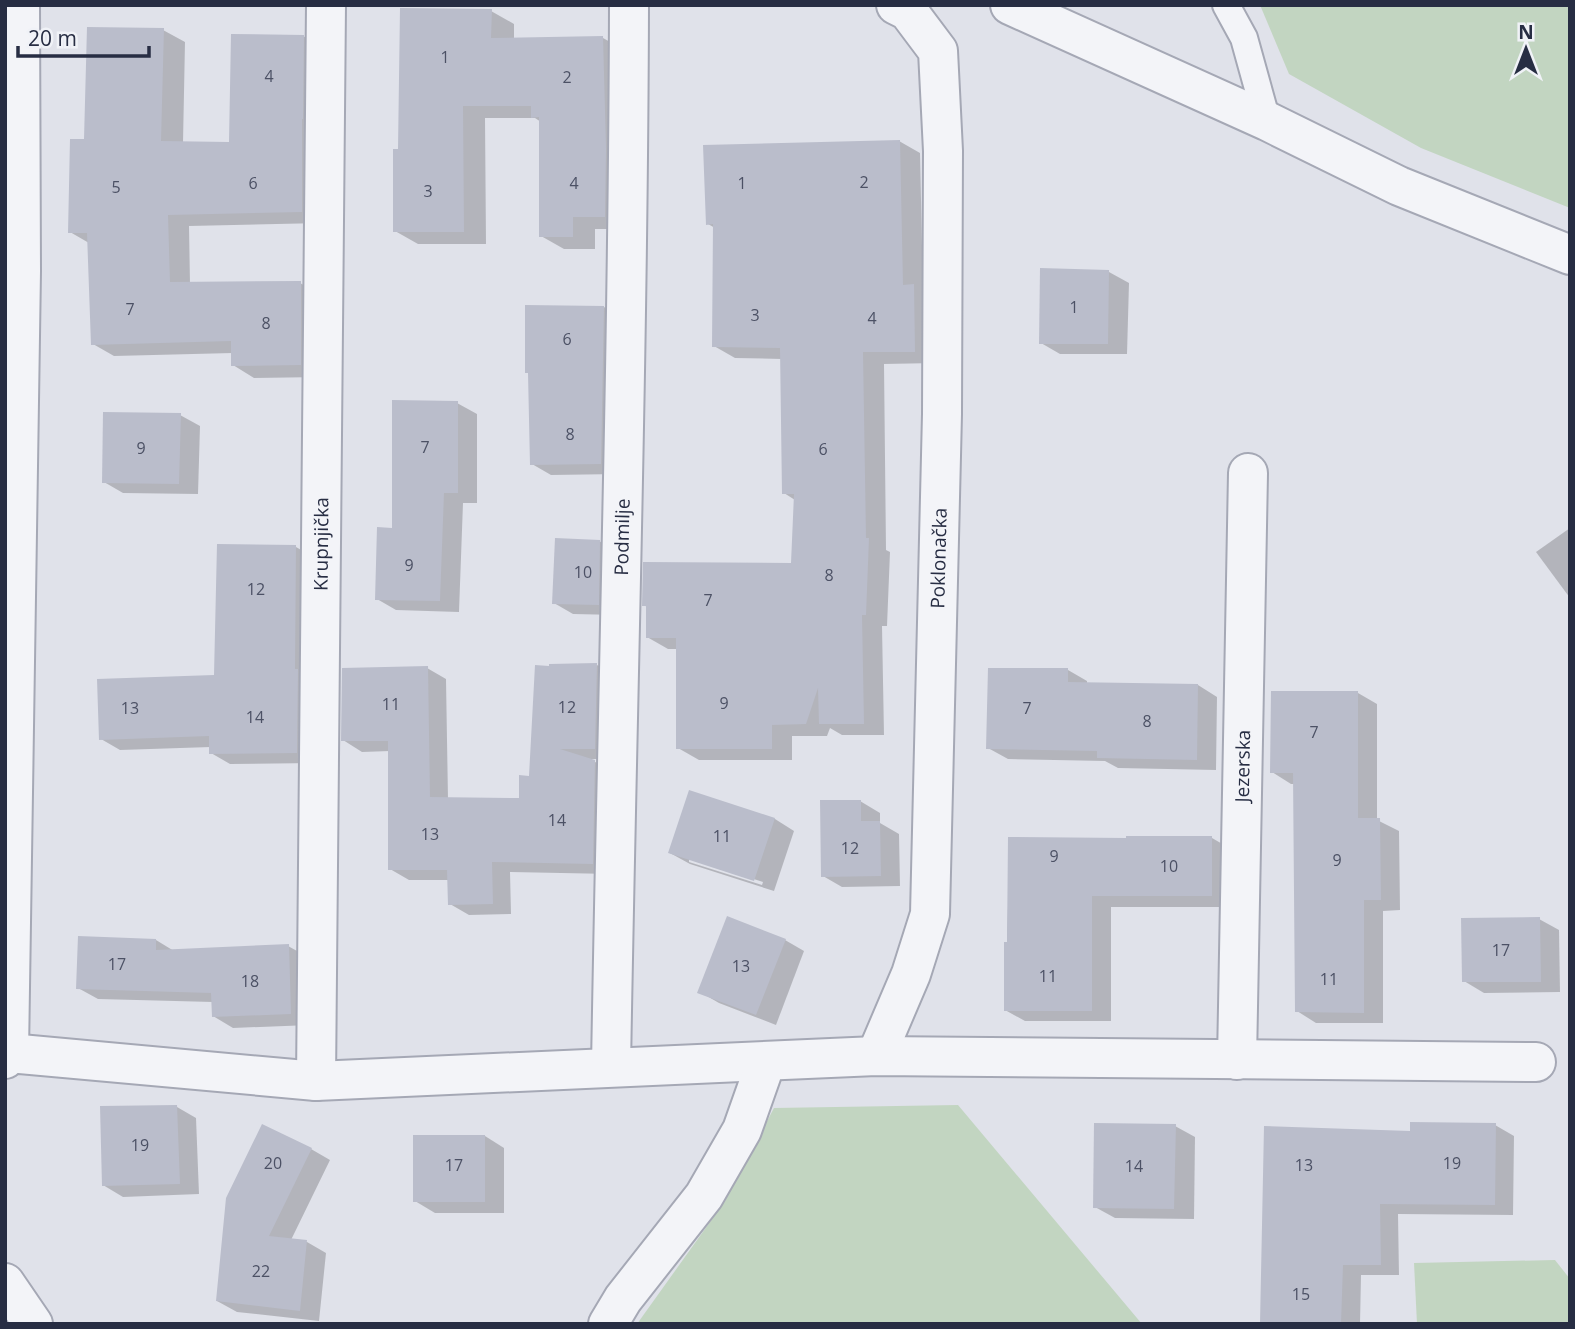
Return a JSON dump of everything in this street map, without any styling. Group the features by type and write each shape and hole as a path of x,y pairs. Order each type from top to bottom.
{"street":[{"path":"20,5 20,271 7,1056 316,1082 876,1056 1536,1062"},
{"name":"Krupnjička","path":"316,1082 326,5"},
{"name":"Podmilje","path":"611,1067 629,223 629,5"},
{"name":"Poklonačka","path":"876,1056 911,974 930,914 942,414 943,151 938,51 908,10 896,5"},
{"path":"1010,5 1267,121 1399,186 1570,255"},
{"name":"Jezerska","path":"1237,1060 1248,473"},
{"path":"608,1324 623,1298 704,1196 742,1130 766,1062"},
{"path":"5,1283 33,1324"}],"lane":[{"path":"1226,5 1244,38 1267,121"}],"green space":[{"path":"1260,5 1570,5 1570,208 1421,148 1289,74"},
{"path":"958,1105 1142,1324 637,1324 725,1201 774,1108"},
{"path":"1555,1260 1570,1279 1570,1324 1417,1324 1414,1263"}],"building":[{"path":"400,8 492,9 491,38 603,36 605,217 573,217 573,237 539,237 539,117 531,118 531,106 463,106 464,232 393,232 393,149 398,149"},
{"path":"87,27 164,28 161,141 229,142 231,34 304,35 302,212 168,215 170,282 301,281 301,365 231,366 231,341 91,345 87,233 68,233 70,139 84,139"},
{"path":"900,140 903,285 914,284 915,352 863,352 866,538 869,538 866,615 862,615 864,724 819,724 818,688 806,724 772,725 772,749 676,749 676,638 646,638 646,606 642,606 643,562 791,563 794,494 782,494 780,348 712,347 713,224 706,225 703,145"},
{"path":"1040,268 1109,270 1108,344 1039,344"},
{"path":"525,305 604,306 601,464 530,465 528,373 525,373"},
{"path":"392,400 458,401 458,493 444,493 440,601 375,600 377,527 392,528"},
{"path":"103,412 181,413 179,484 102,483"},
{"path":"555,538 600,540 599,605 552,604"},
{"path":"217,544 296,545 297,753 209,754 209,736 99,740 97,679 214,675"},
{"path":"597,663 595,749 560,749 595,760 593,864 492,862 493,904 448,905 447,870 388,870 388,741 341,741 342,668 428,666 430,797 519,798 519,775 529,776 535,665"},
{"path":"988,668 1068,668 1068,682 1198,684 1197,760 1097,758 1097,751 986,749"},
{"path":"1271,691 1358,691 1358,818 1380,818 1381,900 1364,900 1364,1013 1295,1012 1293,773 1270,773"},
{"path":"689,790 775,818 754,881 668,853"},
{"path":"820,800 861,800 861,821 880,821 881,876 821,877"},
{"path":"1212,836 1212,896 1092,896 1092,1011 1004,1011 1008,837"},
{"path":"727,916 786,939 756,1015 697,993"},
{"path":"1540,917 1541,982 1462,982 1461,918"},
{"path":"78,936 156,939 156,950 289,944 291,1014 212,1017 211,993 76,989"},
{"path":"177,1105 180,1184 102,1186 100,1106"},
{"path":"1410,1122 1496,1123 1495,1205 1380,1204 1381,1265 1343,1265 1341,1324 1260,1324 1264,1126 1410,1131"},
{"path":"1094,1123 1176,1124 1174,1209 1093,1208"},
{"path":"262,1124 312,1148 269,1236 307,1240 300,1311 216,1301 226,1198"},
{"path":"413,1135 485,1135 485,1202 413,1202"}]}
